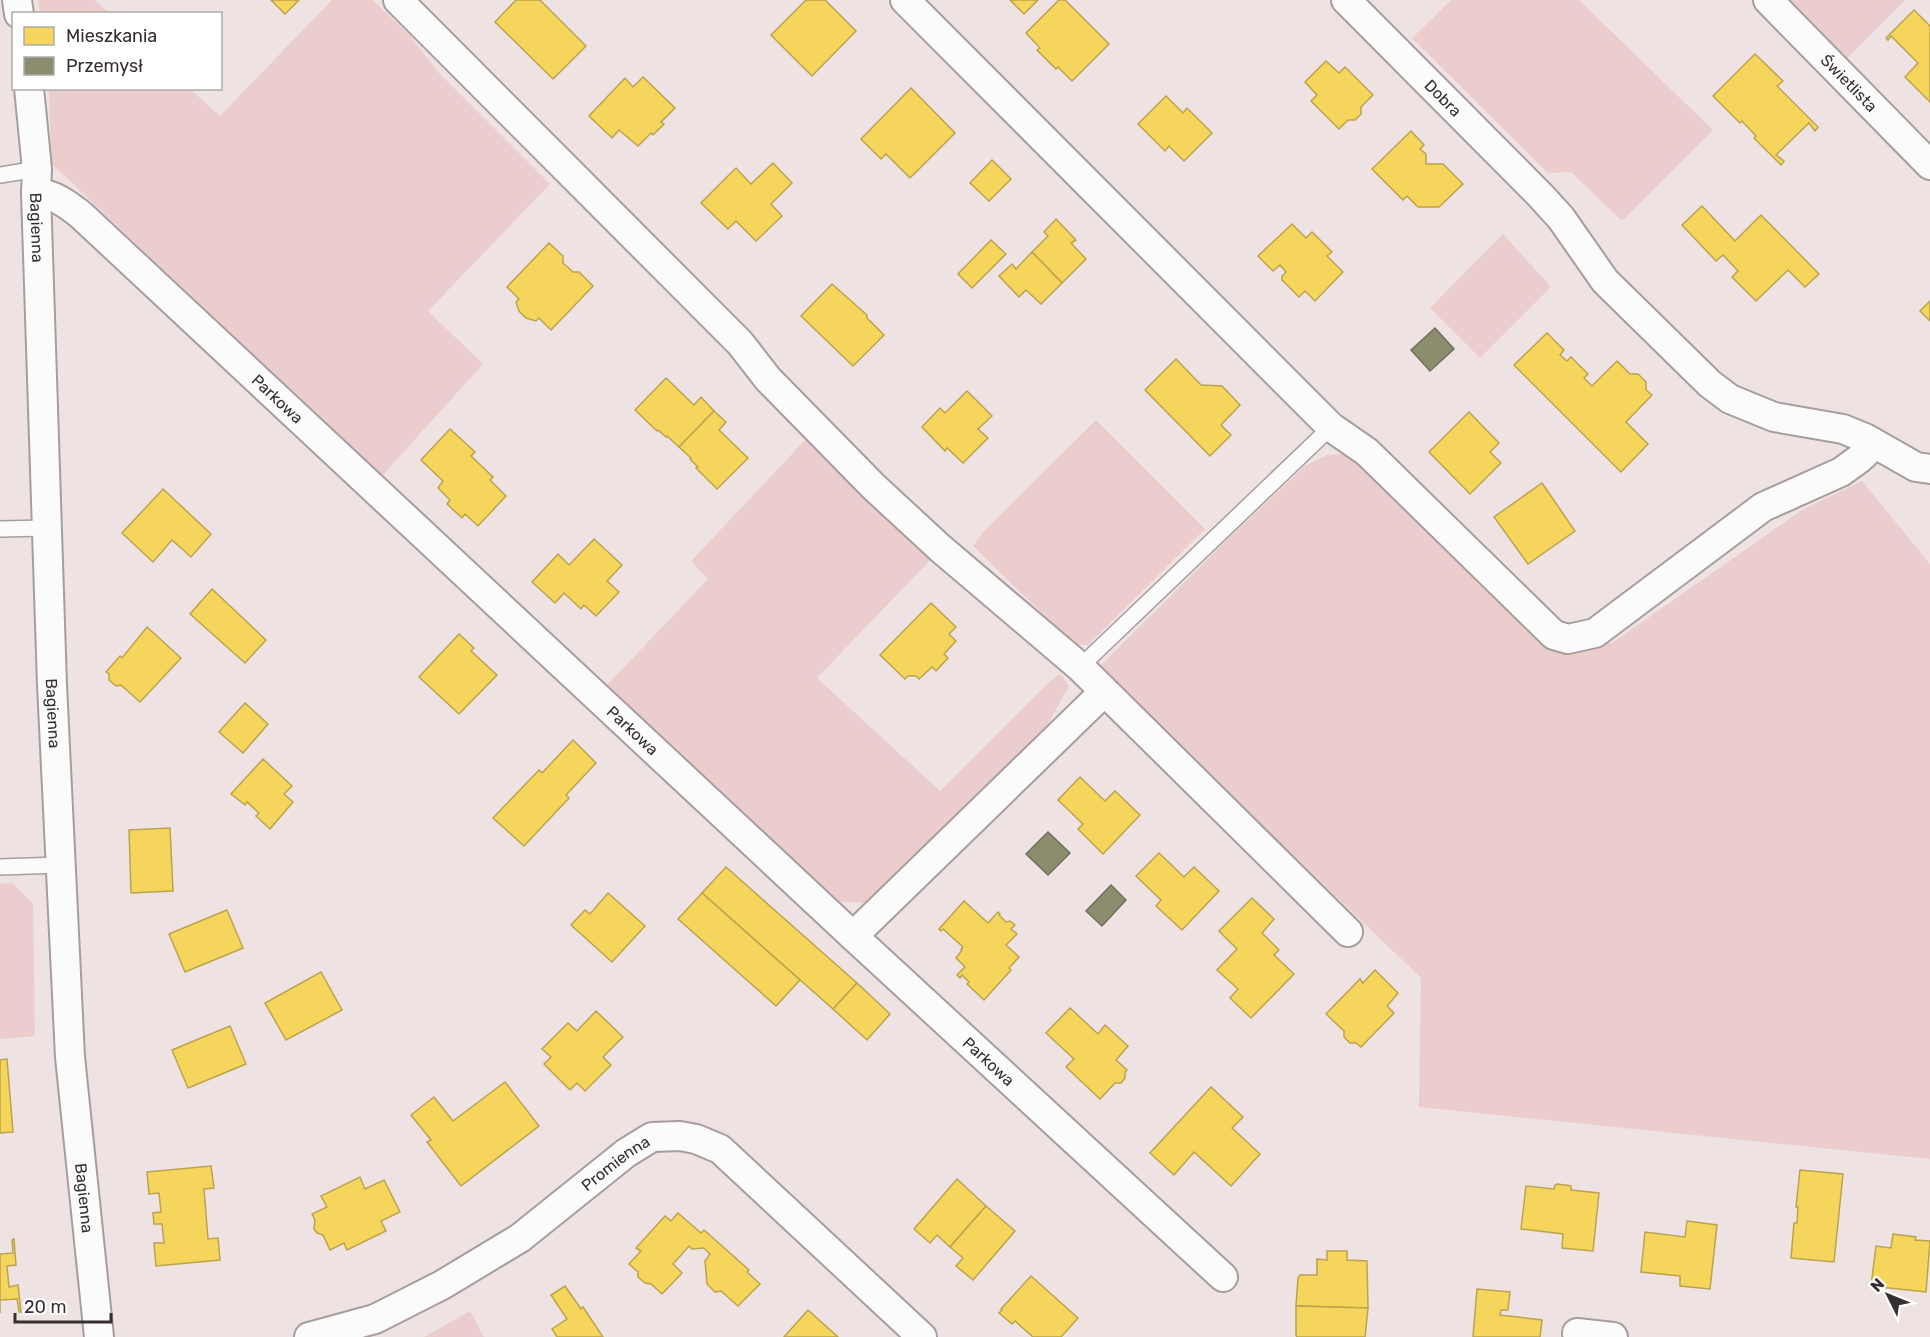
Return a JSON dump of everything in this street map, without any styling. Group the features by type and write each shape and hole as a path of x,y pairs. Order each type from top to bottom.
{"street":[{"path":"398,0 740,343 768,379 874,487 940,548 1080,667 1348,932"},
{"path":"905,0 1331,427 1367,452 1554,635 1568,639 1595,633 1763,507 1841,472 1875,444"},
{"name":"Dobra","path":"1346,0 1540,195 1561,218 1605,281 1710,384 1730,399 1774,417 1843,429 1916,466 1930,469"},
{"name":"Świetlista","path":"1768,0 1930,165"},
{"name":"Bagienna","path":"29,90 37,181 52,686 70,1057 99,1337"},
{"name":"Parkowa","path":"37,181 54,197 81,215 853,936 1223,1277"},
{"path":"853,936 1104,692"},
{"name":"Promienna","path":"309,1337 375,1319 442,1285 519,1238 626,1153 652,1137 680,1136 720,1149 921,1337"},
{"path":"1577,1333 1613,1337"}],"lane":[{"path":"0,175 37,181"},
{"path":"1080,667 1331,427"},
{"path":"0,529 47,528"},
{"path":"0,867 60,865"}],"shaded area":[{"path":"38,0 95,0 108,12 40,12"},
{"path":"332,0 373,0 409,35 439,73 550,184 428,311 483,364 381,477 51,163 49,90 191,90 220,116"},
{"path":"1451,0 1579,0 1713,130 1622,221 1571,172 1548,173 1412,38"},
{"path":"1784,0 1905,0 1844,61"},
{"path":"1503,234 1551,287 1480,358 1430,308"},
{"path":"1096,420 1205,529 1088,645 1075,645 973,546 983,532"},
{"path":"809,436 934,556 817,678 940,791 1047,684 1060,674 1069,686 1049,722 1012,764 875,897 863,903 832,901 826,890 606,686 708,579 691,561"},
{"path":"1345,454 1363,460 1514,611 1545,646 1612,643 1802,510 1862,481 1930,564 1930,1159 1419,1107 1421,978 1098,668 1305,466 1327,455"},
{"path":"12,883 33,904 35,1036 0,1039 0,884"},
{"path":"470,1311 484,1337 424,1337"}],"building: Mieszkania":[{"path":"271,0 299,0 285,14"},
{"path":"516,0 540,0 586,46 553,79 495,22"},
{"path":"806,0 825,0 856,31 812,76 771,35"},
{"path":"1010,0 1038,0 1024,14"},
{"path":"1059,0 1065,0 1109,44 1072,81 1037,50 1040,48 1026,33"},
{"path":"1914,10 1930,26 1930,102 1905,77 1918,63 1891,36 1888,40 1886,38"},
{"path":"1755,54 1783,81 1777,86 1818,127 1815,131 1809,123 1776,155 1784,161 1781,165 1754,138 1756,136 1742,121 1740,123 1713,96"},
{"path":"1326,61 1339,73 1345,67 1373,95 1361,107 1361,114 1355,120 1348,120 1339,129 1311,101 1317,95 1305,82"},
{"path":"643,77 675,108 661,122 664,124 638,146 619,130 612,138 589,116 625,78 633,87"},
{"path":"911,88 955,133 910,178 886,154 881,159 861,139"},
{"path":"1166,96 1183,113 1187,108 1212,133 1184,161 1169,146 1165,151 1138,124"},
{"path":"1411,131 1424,145 1420,149 1426,154 1426,164 1443,164 1463,184 1439,207 1418,207 1407,196 1403,200 1372,169"},
{"path":"992,160 1011,179 989,201 970,183"},
{"path":"773,163 792,183 771,204 782,216 756,241 736,221 728,229 701,203 736,168 751,184"},
{"path":"1702,206 1735,241 1761,215 1819,274 1805,287 1788,270 1756,301 1732,277 1738,271 1723,255 1716,261 1682,225"},
{"path":"1056,219 1076,240 1071,243 1086,259 1062,283 1032,252 1048,236 1044,232"},
{"path":"1292,224 1306,238 1312,232 1332,252 1327,256 1343,272 1315,301 1305,291 1299,297 1282,280 1286,272 1280,265 1273,271 1258,256"},
{"path":"991,240 1006,254 972,288 958,274"},
{"path":"549,243 563,256 563,263 573,272 579,272 593,286 551,330 539,318 536,321 526,318 519,311 516,302 519,299 507,287"},
{"path":"1032,252 1062,283 1041,304 1026,290 1019,297 999,276 1012,264 1016,269"},
{"path":"832,284 867,315 867,318 884,335 853,366 801,316"},
{"path":"1930,301 1930,321 1920,311"},
{"path":"1547,333 1564,350 1560,355 1567,361 1571,357 1588,374 1584,378 1592,386 1617,361 1630,374 1638,374 1646,382 1646,390 1652,395 1626,422 1648,444 1621,472 1514,365"},
{"path":"1176,359 1201,385 1222,386 1240,405 1221,425 1231,435 1210,456 1145,390"},
{"path":"666,378 694,405 701,397 714,411 679,447 667,436 657,431 635,410"},
{"path":"967,391 992,416 978,429 988,438 963,463 947,448 945,451 922,427 940,408 945,413"},
{"path":"714,411 726,422 719,430 748,458 717,489 679,447"},
{"path":"1469,412 1499,443 1490,452 1501,463 1470,494 1429,452"},
{"path":"450,429 475,452 471,456 493,477 490,480 506,496 478,526 465,514 462,518 447,504 450,500 438,488 443,481 421,460"},
{"path":"1542,483 1575,531 1528,564 1494,517"},
{"path":"163,489 211,534 191,557 172,540 153,562 122,533"},
{"path":"594,539 622,565 607,581 619,592 596,616 584,605 581,609 564,593 555,603 532,582 558,554 569,565"},
{"path":"212,589 266,640 245,663 190,614"},
{"path":"931,603 956,627 949,634 956,641 944,654 948,658 936,671 932,667 919,679 916,676 908,676 905,679 880,655"},
{"path":"147,627 181,658 140,702 121,685 116,686 109,680 109,674 106,672 120,656 122,658"},
{"path":"459,634 474,648 471,651 497,675 459,714 419,677"},
{"path":"245,703 268,724 243,753 219,732"},
{"path":"573,740 596,763 566,795 569,798 524,846 493,818 539,770 542,773"},
{"path":"263,759 292,786 284,794 293,802 270,829 256,816 259,813 247,802 245,805 231,794"},
{"path":"1080,777 1105,801 1115,791 1140,815 1103,854 1078,829 1083,824 1058,800"},
{"path":"170,828 173,891 131,893 129,830"},
{"path":"1159,853 1184,877 1194,867 1219,891 1182,930 1156,906 1161,900 1136,876"},
{"path":"726,867 857,983 833,1009 702,893"},
{"path":"608,893 645,926 612,962 571,925 585,910 590,914"},
{"path":"702,893 800,980 776,1006 678,919"},
{"path":"1252,898 1274,919 1262,933 1279,950 1274,955 1294,974 1251,1018 1230,998 1238,989 1217,970 1237,949 1219,931"},
{"path":"964,901 988,923 998,912 1006,922 1010,921 1015,925 1011,929 1017,934 1006,945 1019,957 1009,968 1011,970 984,1000 967,984 969,982 962,975 960,978 957,975 965,967 956,958 963,947 943,929 941,931 939,929"},
{"path":"227,910 243,948 185,972 169,934"},
{"path":"1375,970 1398,993 1387,1006 1394,1013 1361,1047 1356,1043 1350,1043 1344,1037 1344,1031 1326,1014 1360,979 1363,983"},
{"path":"321,972 342,1010 286,1040 265,1003"},
{"path":"857,983 890,1014 867,1040 833,1009"},
{"path":"1070,1008 1098,1034 1105,1025 1128,1046 1116,1060 1127,1070 1125,1078 1121,1083 1115,1083 1100,1099 1066,1067 1074,1059 1046,1033"},
{"path":"596,1011 623,1037 603,1057 611,1065 585,1091 577,1083 570,1090 544,1064 551,1057 542,1049 568,1023 577,1031"},
{"path":"230,1026 246,1064 188,1088 172,1050"},
{"path":"7,1059 13,1132 0,1133 0,1060"},
{"path":"505,1082 539,1126 461,1186 427,1142 431,1140 411,1115 434,1097 453,1121"},
{"path":"1211,1087 1243,1117 1232,1128 1260,1154 1231,1186 1194,1152 1174,1175 1150,1153"},
{"path":"211,1166 214,1188 204,1189 208,1239 218,1238 220,1260 156,1266 154,1243 164,1243 162,1224 154,1224 153,1213 161,1212 159,1193 149,1194 147,1172"},
{"path":"1800,1170 1843,1174 1834,1262 1791,1258 1794,1223 1797,1223 1798,1207 1796,1207"},
{"path":"360,1177 365,1189 384,1180 400,1212 381,1221 386,1231 347,1250 344,1243 330,1250 323,1235 314,1229 315,1220 312,1214 327,1207 321,1196"},
{"path":"957,1179 986,1206 950,1247 937,1235 930,1243 914,1229"},
{"path":"1557,1184 1571,1186 1571,1190 1599,1193 1593,1251 1562,1248 1563,1234 1521,1229 1526,1186 1554,1189"},
{"path":"986,1206 1015,1231 973,1280 956,1266 963,1258 950,1247"},
{"path":"678,1213 701,1233 704,1230 749,1270 747,1272 760,1284 738,1306 721,1291 715,1292 707,1284 705,1261 710,1254 704,1248 692,1249 689,1246 673,1264 682,1273 662,1294 651,1284 645,1283 638,1277 638,1272 629,1264 641,1251 636,1248 665,1216 671,1221"},
{"path":"1687,1221 1717,1225 1710,1289 1680,1286 1680,1276 1641,1272 1645,1232 1685,1237"},
{"path":"1893,1234 1916,1237 1915,1240 1930,1241 1926,1292 1871,1286 1876,1246 1891,1248"},
{"path":"14,1239 16,1265 7,1266 9,1287 18,1285 21,1312 19,1312 17,1299 0,1300 0,1254 13,1253 12,1240"},
{"path":"1327,1251 1347,1251 1347,1260 1367,1261 1368,1308 1296,1306 1298,1278 1300,1275 1317,1275 1317,1259 1327,1260"},
{"path":"1031,1276 1078,1318 1061,1337 1033,1337 1015,1321 1012,1324 999,1313"},
{"path":"565,1286 581,1309 583,1307 603,1337 557,1337 552,1329 567,1319 551,1295"},
{"path":"1477,1289 1510,1292 1508,1310 1501,1310 1500,1315 1542,1320 1540,1337 1473,1337"},
{"path":"1296,1306 1368,1308 1365,1337 1297,1337"},
{"path":"808,1310 838,1337 784,1337"}],"building: Przemysł":[{"path":"1435,328 1454,349 1430,371 1411,350"},
{"path":"1048,832 1070,853 1048,875 1026,854"},
{"path":"1111,885 1126,900 1102,926 1086,911"}]}
